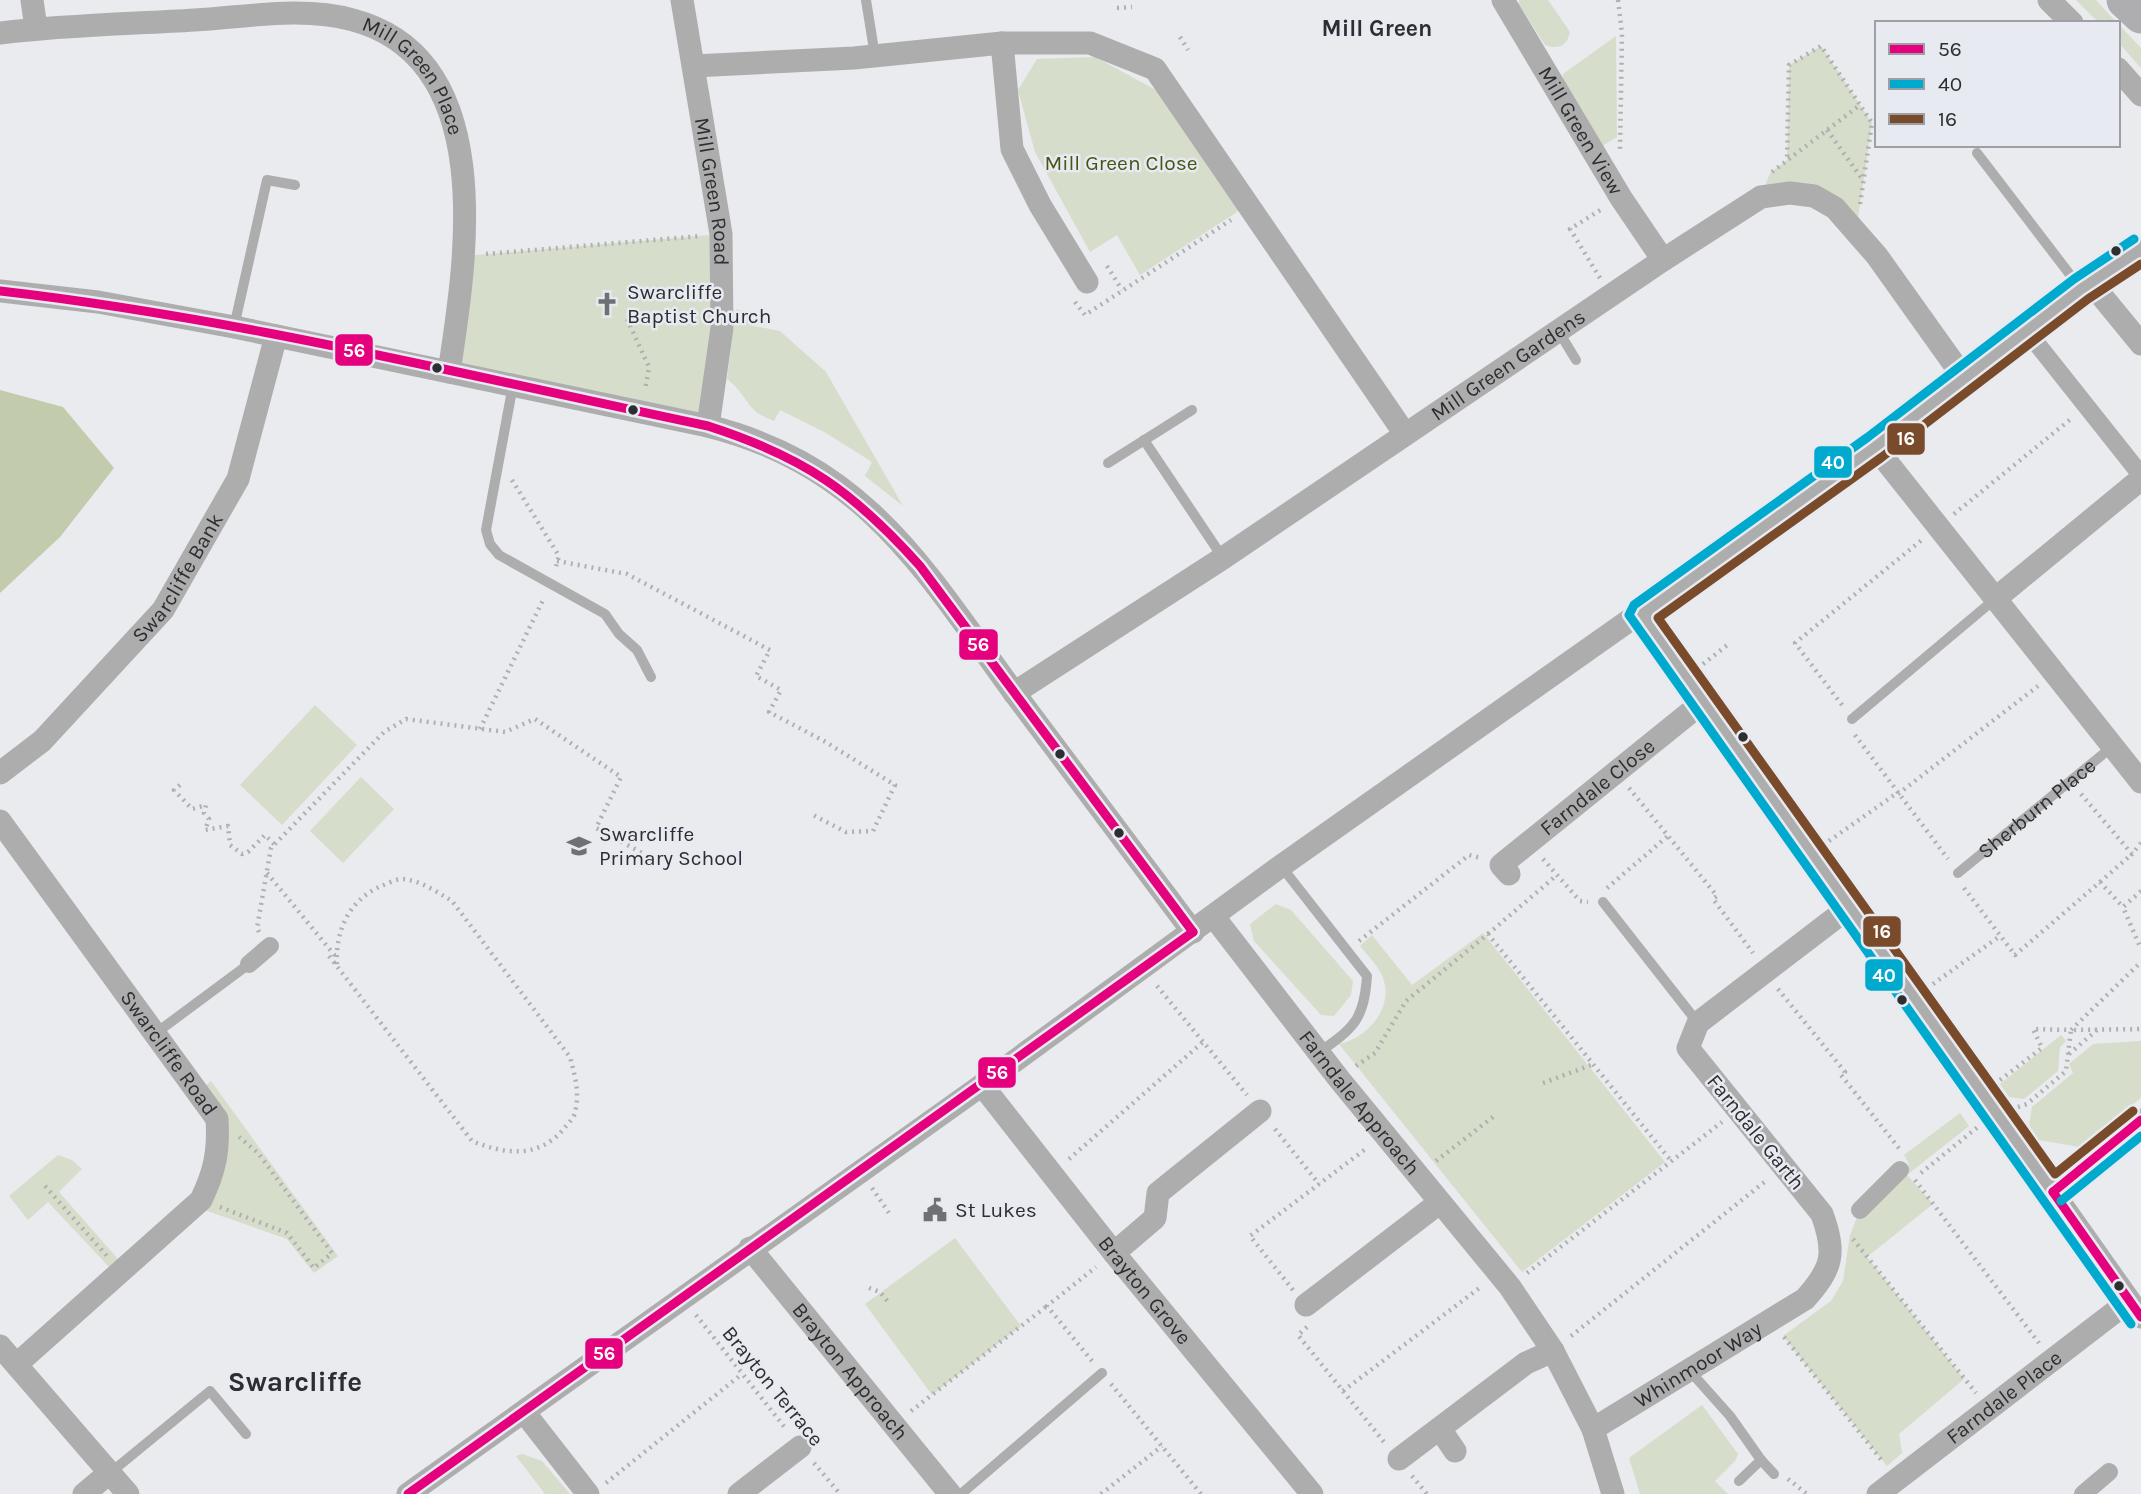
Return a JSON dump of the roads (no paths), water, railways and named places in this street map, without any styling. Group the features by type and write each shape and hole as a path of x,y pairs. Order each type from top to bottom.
{"highway":[{"path":"2125,0 2141,15"}],"street":[{"path":"32,0 36,28"},
{"name":"Mill Green Road","path":"682,0 722,234 722,328 708,426"},
{"name":"Mill Green View","path":"1503,0 1621,198 1663,260"},
{"path":"2049,0 2070,21"},
{"name":"Mill Green Place","path":"0,33 300,7 352,19 387,33 419,61 447,99 462,152 464,256 449,372"},
{"path":"694,66 875,56 1002,43 1090,43 1156,69 1405,434"},
{"path":"1002,43 1012,149 1040,205 1072,256 1078,288"},
{"path":"2120,71 2141,95"},
{"name":"Mill Green Gardens","path":"1014,693 1223,558 1663,260 1761,197 1790,193 1814,196 1835,208 1877,256 1964,378"},
{"path":"408,1494 982,1085 1281,866 1641,615 1875,447 2026,330 2141,249"},
{"path":"2086,286 2141,344"},
{"path":"0,291 98,302 234,327 708,426 782,452 838,484 869,509 924,571 1193,932"},
{"path":"1995,598 2141,477 2026,330"},
{"name":"Swarcliffe Bank","path":"0,773 42,741 163,610 238,479 276,336"},
{"name":"Sherburn Place","path":"1875,447 2114,744 2141,782"},
{"path":"1641,615 1916,996 1995,1114 2135,1309"},
{"name":"Farndale Close","path":"1505,869 1528,843 1703,702"},
{"name":"Swarcliffe Road","path":"0,821 217,1119 219,1150 215,1171 201,1200 16,1364"},
{"path":"1698,1023 1851,906"},
{"name":"Farndale Approach","path":"1214,917 1318,1053 1504,1280 1553,1350 1592,1429"},
{"path":"249,964 270,946"},
{"name":"Farndale Garth","path":"1698,1023 1688,1048 1841,1239"},
{"name":"Brayton Grove","path":"982,1085 1114,1253 1312,1494"},
{"path":"1114,1253 1155,1218 1158,1193 1260,1111"},
{"path":"2053,1192 2141,1120"},
{"path":"1860,1210 1905,1171"},
{"path":"1306,1305 1439,1203"},
{"name":"Whinmoor Way","path":"1592,1429 1805,1299 1824,1278 1841,1239"},
{"name":"Brayton Approach","path":"750,1248 950,1494"},
{"name":"Farndale Place","path":"1878,1494 2052,1360 2135,1309"},
{"path":"0,1346 128,1494"},
{"path":"1399,1459 1526,1363 1553,1350"},
{"path":"524,1412 595,1490"},
{"path":"1440,1429 1455,1451"},
{"path":"1592,1429 1614,1494"},
{"path":"739,1494 800,1447"},
{"path":"2083,1494 2109,1472"},
{"path":"84,1494 109,1473"}],"lane":[{"path":"866,0 875,56"},
{"path":"1977,153 2086,286"},
{"path":"234,327 267,180 295,185"},
{"path":"1559,332 1576,360"},
{"path":"513,385 486,530 490,544 499,555 605,614 619,634 636,650 651,677"},
{"path":"1108,463 1192,410"},
{"path":"1144,440 1223,558"},
{"path":"1852,719 1995,598"},
{"name":"Sherburn Place","path":"1958,873 2114,744"},
{"path":"1281,866 1367,976 1365,1008 1343,1036 1318,1053"},
{"path":"1603,902 1698,1023"},
{"path":"156,1033 249,964"},
{"path":"1689,1370 1730,1416 1774,1474"},
{"path":"961,1494 1102,1373"},
{"path":"109,1473 209,1391 246,1434"},
{"path":"1739,1480 1761,1460"}],"place":[{"name":"Swarcliffe Baptist Church","path":"607,304"},
{"name":"Swarcliffe Primary School","path":"579,846"},
{"name":"St Lukes","path":"935,1210"}],"district":[{"name":"Mill Green","path":"1377,28"},
{"name":"Swarcliffe","path":"295,1381"}],"park label":[{"name":"Mill Green Close","path":"1121,163"}]}
